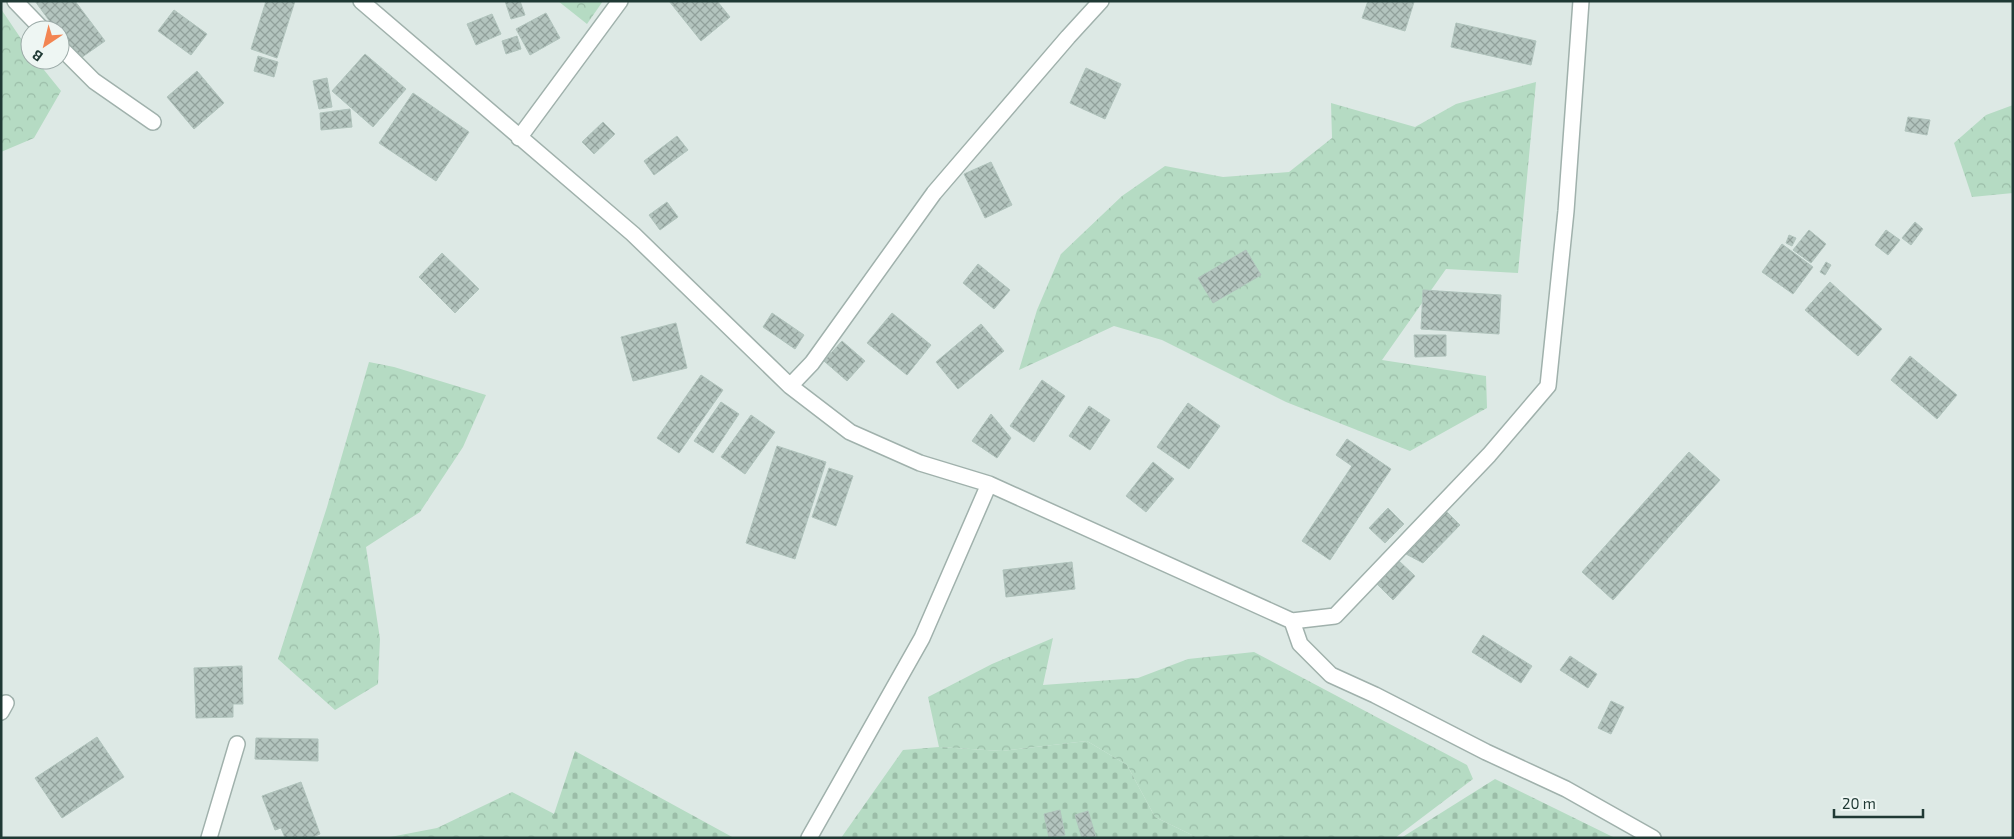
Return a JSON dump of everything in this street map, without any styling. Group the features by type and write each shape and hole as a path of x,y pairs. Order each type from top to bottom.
{"street":[{"path":"15,1 33,20"},
{"path":"361,1 633,234 790,386 850,432 920,463 989,484 1292,621 1335,616 1489,455 1548,386 1566,211 1581,1"},
{"path":"519,138 620,1"},
{"path":"790,386 812,363 934,193 1068,36 1101,1"},
{"path":"70,57 94,81 153,122"},
{"path":"809,838 922,638 989,484"},
{"path":"1292,621 1300,644 1331,676 1375,695 1486,752 1566,790 1653,838"},
{"path":"209,838 237,744"}],"green space":[{"path":"558,1 603,1 587,24"},
{"path":"1,9 20,37 20,70 44,70 61,91 34,138 1,152"},
{"path":"1536,82 1518,273 1446,269 1382,360 1486,376 1487,408 1410,451 1286,402 1162,340 1114,326 1019,370 1037,310 1061,254 1122,196 1165,166 1223,177 1289,172 1332,138 1331,103 1415,127 1456,104"},
{"path":"2013,105 2013,193 1972,197 1954,143 1986,115"},
{"path":"369,362 394,367 486,395 463,447 420,512 366,547 380,639 378,684 335,710 278,659 327,507"},
{"path":"1053,638 1043,685 1138,678 1188,659 1254,652 1467,765 1473,779 1395,838 1198,838 1155,817 1127,765 1087,741 1002,751 939,747 928,697 992,664"},
{"path":"1087,741 1127,765 1155,817 1198,838 841,838 903,750 939,747 1002,751"},
{"path":"575,751 734,838 546,838"},
{"path":"1495,779 1615,838 1401,838"},
{"path":"512,792 562,818 566,838 385,838 437,828"}],"building":[{"path":"35,1 75,1 105,41 78,60 70,49 70,20 49,20"},
{"path":"266,1 295,1 277,58 251,49"},
{"path":"505,1 520,1 525,15 511,19"},
{"path":"669,1 717,1 730,17 701,41"},
{"path":"1368,1 1414,2 1405,31 1362,18"},
{"path":"174,10 207,34 191,55 158,31"},
{"path":"546,13 560,38 530,55 516,29"},
{"path":"492,14 501,34 476,45 467,24"},
{"path":"1456,23 1536,41 1531,65 1451,47"},
{"path":"517,36 521,49 506,54 502,41"},
{"path":"365,54 406,89 373,127 332,91"},
{"path":"258,56 278,62 274,77 254,71"},
{"path":"1086,68 1121,84 1105,119 1070,103"},
{"path":"197,71 224,103 194,129 167,97"},
{"path":"327,78 332,107 319,109 313,81"},
{"path":"413,93 469,132 436,181 379,143"},
{"path":"350,109 352,127 321,130 320,113"},
{"path":"1908,117 1930,120 1927,135 1905,131"},
{"path":"603,122 615,134 594,154 582,142"},
{"path":"677,136 688,150 654,175 644,161"},
{"path":"991,162 1012,205 985,218 964,174"},
{"path":"667,202 678,217 660,230 649,215"},
{"path":"1915,222 1923,229 1911,245 1902,238"},
{"path":"1809,230 1826,244 1811,263 1793,250"},
{"path":"1886,230 1900,240 1888,255 1875,245"},
{"path":"1789,235 1796,238 1792,246 1786,243"},
{"path":"1782,244 1813,267 1793,294 1762,272"},
{"path":"1246,250 1261,275 1213,303 1198,278"},
{"path":"442,253 479,289 455,313 419,277"},
{"path":"1826,262 1831,265 1825,275 1820,272"},
{"path":"978,264 1010,290 994,309 963,283"},
{"path":"1830,282 1882,329 1858,356 1805,310"},
{"path":"1423,290 1501,295 1499,334 1421,329"},
{"path":"772,313 804,335 795,349 763,327"},
{"path":"892,313 931,345 907,375 867,343"},
{"path":"676,323 687,368 633,381 621,337"},
{"path":"981,324 1004,351 958,389 936,362"},
{"path":"1414,335 1446,335 1446,356 1415,357"},
{"path":"842,341 865,361 847,381 824,361"},
{"path":"1910,356 1957,395 1937,419 1891,380"},
{"path":"701,375 723,390 679,453 657,438"},
{"path":"1042,380 1065,396 1034,442 1010,426"},
{"path":"721,402 739,414 713,453 694,441"},
{"path":"1188,403 1220,426 1189,469 1157,447"},
{"path":"1089,406 1110,420 1090,450 1069,436"},
{"path":"991,414 1011,438 997,458 972,441"},
{"path":"751,415 775,432 745,474 721,457"},
{"path":"1347,439 1391,469 1330,560 1302,541 1352,466 1336,455"},
{"path":"777,446 826,462 795,559 746,543"},
{"path":"1689,452 1720,480 1613,600 1582,572"},
{"path":"1153,462 1174,479 1146,512 1126,496"},
{"path":"829,468 853,476 836,526 812,517"},
{"path":"1388,508 1404,524 1385,543 1369,528"},
{"path":"1447,512 1460,525 1423,563 1406,554"},
{"path":"1399,561 1415,576 1393,600 1377,584"},
{"path":"1072,562 1075,589 1006,597 1003,570"},
{"path":"1483,635 1532,666 1521,683 1472,652"},
{"path":"1570,656 1597,674 1588,688 1560,670"},
{"path":"242,666 243,704 233,704 233,717 196,718 194,668"},
{"path":"1611,701 1624,707 1611,734 1598,728"},
{"path":"97,737 124,777 62,818 35,778"},
{"path":"256,738 318,739 318,761 255,759"},
{"path":"301,782 320,834 310,838 285,838 281,828 275,830 262,796"},
{"path":"1060,810 1065,835 1049,838 1044,814"},
{"path":"1088,811 1096,837 1082,838 1075,815"}]}
